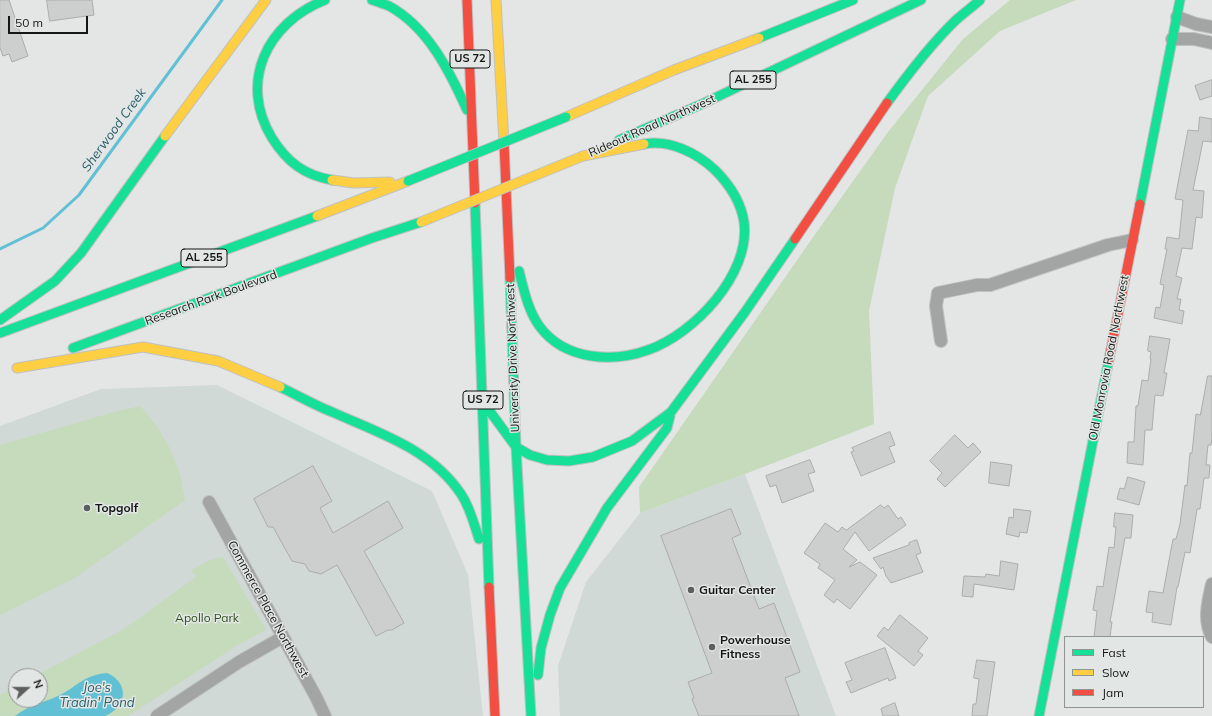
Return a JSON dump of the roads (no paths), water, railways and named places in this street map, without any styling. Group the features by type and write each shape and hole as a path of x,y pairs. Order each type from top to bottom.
{"main road":[{"path":"0,320 55,281 81,254 172,127 266,0"},
{"path":"325,0 297,14 281,28 270,46 261,68 258,87 259,108 268,130 278,148 295,165 316,176 345,182 372,183 408,181"},
{"path":"372,0 382,2 396,10 429,42 456,84 471,119"},
{"name":"US 72","path":"467,0 483,402 487,557 495,716"},
{"name":"University Drive Northwest","path":"496,0 509,238 516,447 532,716"},
{"name":"AL 255","path":"0,332 293,225 408,181 566,117 674,70 738,47 853,0"},
{"name":"Rideout Road Northwest","path":"421,222 583,156 702,104 921,0"},
{"path":"483,402 516,447 530,455 547,460 569,461 593,457 632,441 671,412 745,312 909,72 956,20 980,0"},
{"name":"Old Monrovia Road Northwest","path":"1039,716 1180,0"},
{"path":"509,238 528,304 538,324 553,340 571,351 606,358 629,356 649,350 670,340 698,318 719,296 737,265 743,244 744,224 734,194 723,177 705,161 672,145 652,143 583,156"},
{"name":"Research Park Boulevard","path":"6,372 364,241 421,222"},
{"path":"17,368 143,347 218,361 266,380 331,412 390,438 416,451 434,463 450,478 462,495 472,516 479,539 487,557"},
{"path":"532,716 542,648 550,615 560,588 607,508 667,428 671,412"}],"street":[{"path":"1177,17 1196,24 1212,27"},
{"path":"1172,40 1194,39 1212,43"},
{"path":"941,341 936,306 938,293 977,285 990,285 1108,245 1132,240"},
{"name":"Commerce Place Northwest","path":"209,502 325,716"},
{"path":"1212,584 1207,609 1207,621 1212,636"},
{"path":"157,716 240,662 283,637"}],"water":[{"name":"Joe's Tradin' Pond","path":"107,673 114,677 122,689 123,695 118,707 105,716 15,716 28,708 48,708 48,700 60,695 87,678"}],"waterway":[{"name":"Sherwood Creek","path":"0,249 43,228 79,195 222,0"}],"place":[{"name":"Topgolf","path":"87,508"},
{"name":"Guitar Center","path":"691,590"},
{"name":"Powerhouse Fitness","path":"712,647"}],"park label":[{"name":"Apollo Park","path":"207,618"}]}
